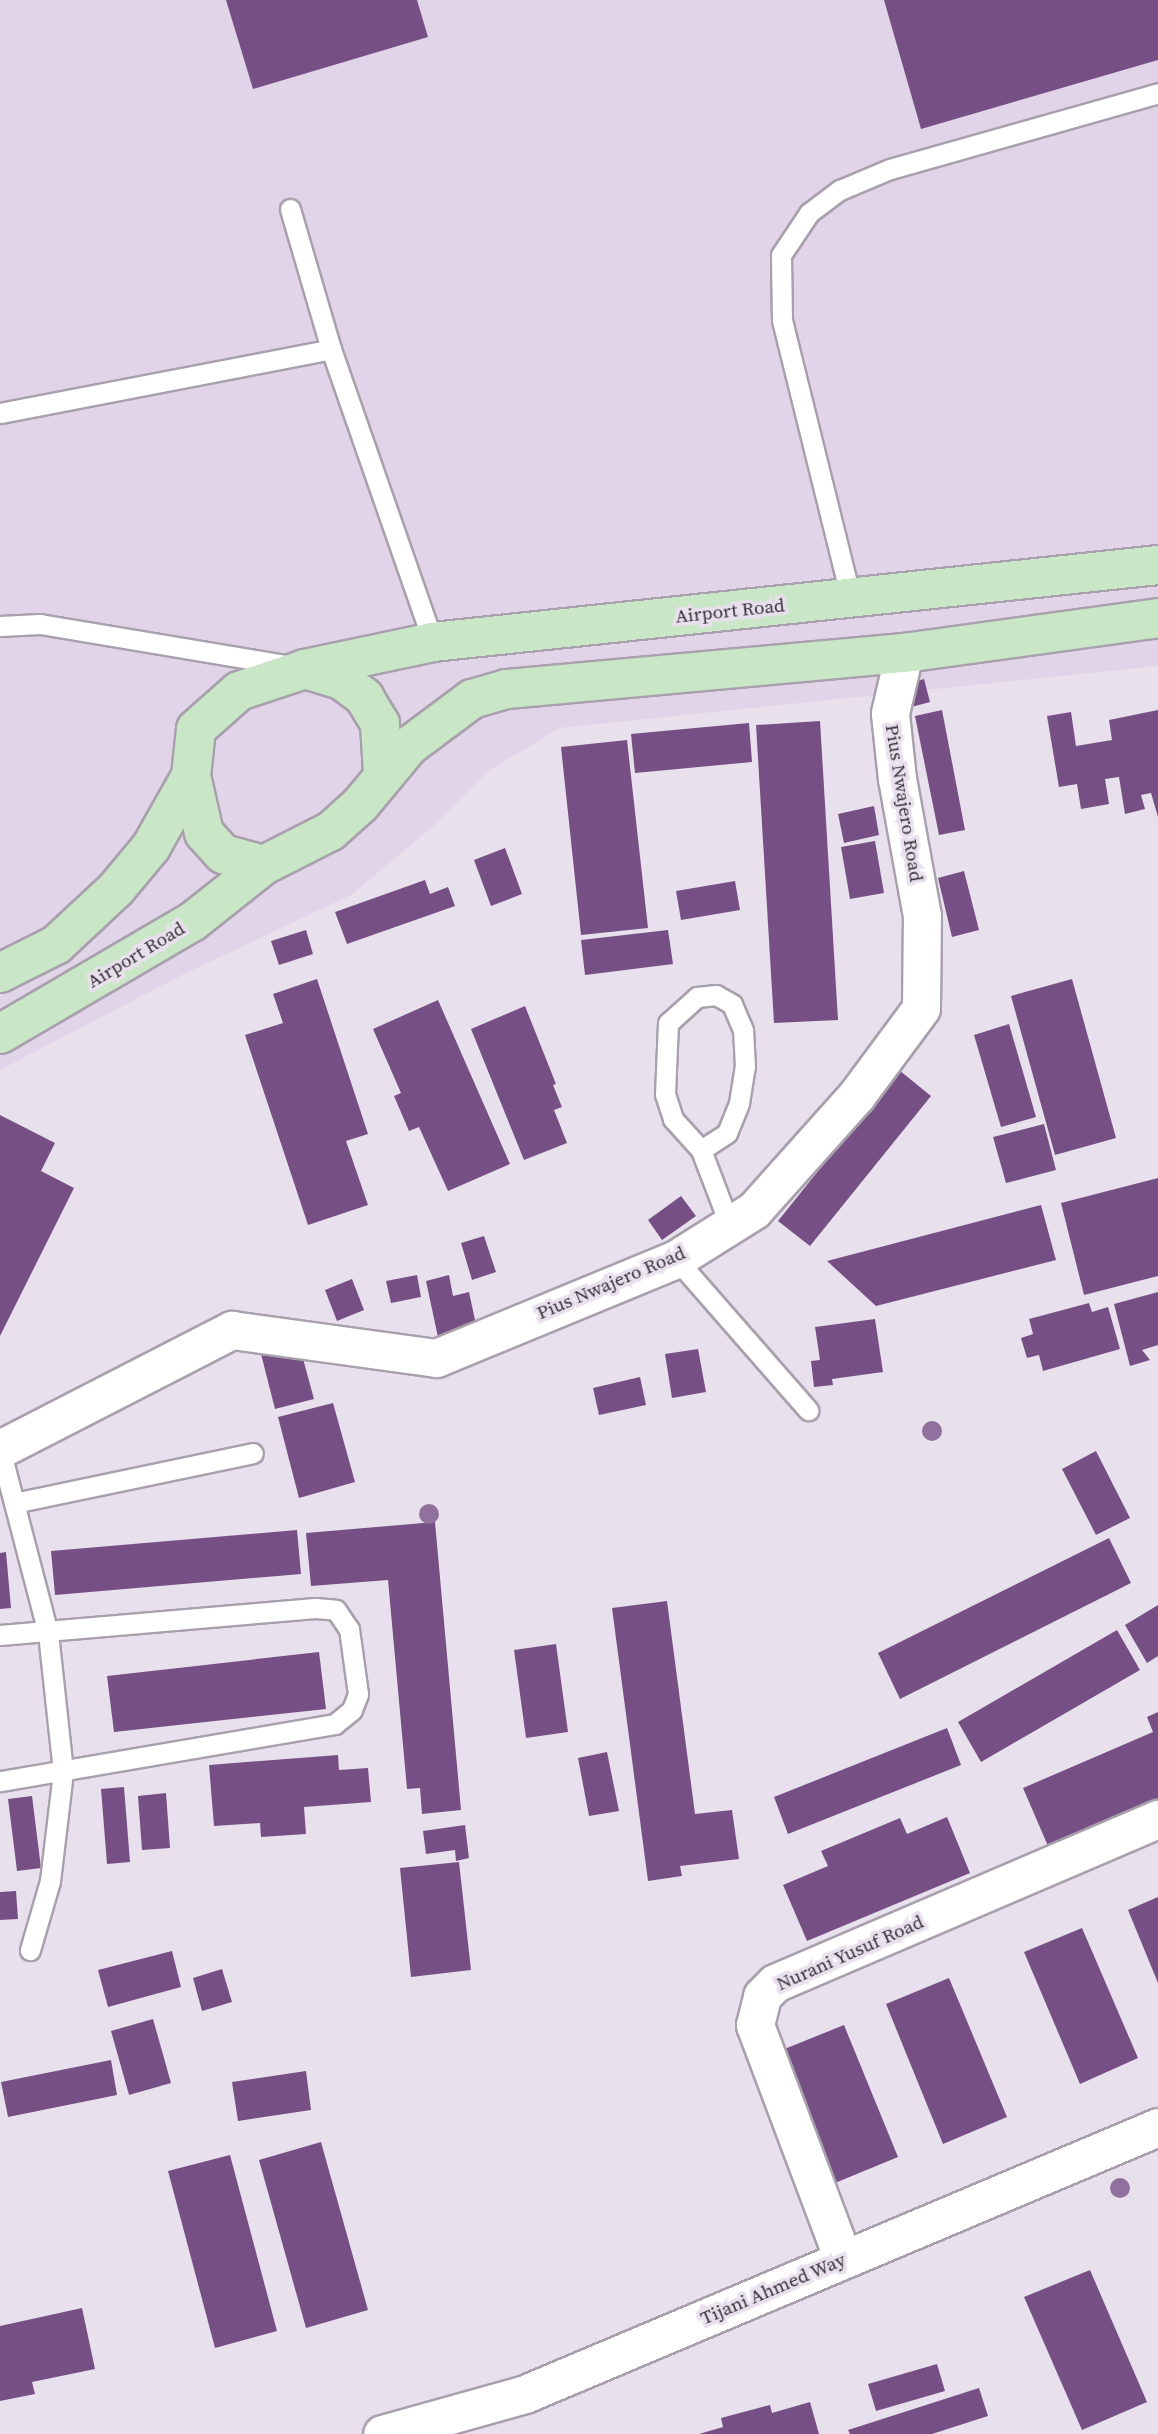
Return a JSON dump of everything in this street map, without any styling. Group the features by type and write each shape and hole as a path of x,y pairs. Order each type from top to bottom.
{"main road":[{"name":"Airport Road","path":"305,669 433,642 1158,565"},
{"path":"383,773 380,724 365,697 341,680 305,669 239,691 196,729 191,776 204,833 223,854 264,865 331,831 360,804 383,773 434,724 472,699 507,689 904,653 1158,618"},
{"path":"0,973 56,945 116,889 151,847 191,776"},
{"name":"Airport Road","path":"0,1034 192,922 264,865"}],"street":[{"name":"Pius Nwajero Road","path":"0,1449 232,1330 436,1358 676,1259 754,1210 856,1096 921,1008 922,916 897,779 890,713 904,653"},
{"name":"Nurani Yusuf Road","path":"843,2259 755,2025 762,1996 775,1983 1158,1819"},
{"name":"Tijani Ahmed Way","path":"382,2434 525,2394 1158,2127"}],"lane":[{"path":"850,599 782,320 781,255 809,213 840,190 890,169 1158,93"},
{"path":"290,209 331,349 433,642"},
{"path":"0,413 331,349"},
{"path":"0,626 40,624 305,669"},
{"path":"701,1150 727,1132 739,1103 745,1067 739,1022 732,1004 716,995 698,996 668,1023 665,1094 673,1119 701,1150 730,1226"},
{"path":"676,1259 808,1410"},
{"path":"0,1449 48,1633 63,1772 50,1881 30,1950"},
{"path":"14,1503 253,1453"},
{"path":"0,1635 48,1633 315,1608 335,1610 349,1629 358,1694 352,1710 335,1724 63,1772 0,1780"}],"shaded area":[{"path":"0,0 1158,0 1158,666 560,728 490,770 430,829 351,895 184,974 0,1070"}],"building":[{"path":"226,0 417,0 428,37 253,89"},
{"path":"884,0 1158,0 1158,60 921,129"},
{"path":"924,679 930,702 904,709 898,686"},
{"path":"942,710 965,830 939,835 915,716"},
{"path":"1158,710 1158,817 1151,793 1141,795 1145,809 1125,814 1119,777 1105,779 1109,804 1081,809 1077,784 1059,787 1047,716 1071,712 1076,746 1112,740 1109,720"},
{"path":"820,721 838,1020 774,1023 756,725"},
{"path":"749,723 752,762 635,773 631,734"},
{"path":"627,740 648,928 581,935 561,747"},
{"path":"874,806 879,835 844,843 838,814"},
{"path":"875,841 884,893 850,899 841,847"},
{"path":"505,848 522,894 491,906 474,860"},
{"path":"964,871 979,930 952,937 938,878"},
{"path":"425,880 430,894 448,887 455,906 347,944 335,912"},
{"path":"735,881 740,910 681,920 676,891"},
{"path":"306,930 313,954 279,965 271,941"},
{"path":"668,930 673,964 585,975 581,940"},
{"path":"317,979 368,1134 346,1141 368,1205 308,1225 245,1035 283,1023 273,994"},
{"path":"1072,979 1116,1138 1055,1155 1011,996"},
{"path":"438,1000 510,1164 448,1191 419,1127 409,1131 394,1096 401,1093 373,1029"},
{"path":"525,1006 556,1084 553,1085 562,1107 554,1110 567,1143 524,1160 471,1029"},
{"path":"1009,1024 1036,1117 1001,1127 974,1035"},
{"path":"899,1070 931,1096 810,1246 778,1221"},
{"path":"0,1115 55,1143 41,1171 74,1188 0,1336"},
{"path":"1044,1124 1056,1170 1006,1183 993,1137"},
{"path":"1158,1178 1158,1276 1084,1295 1061,1203"},
{"path":"681,1196 696,1216 662,1240 648,1220"},
{"path":"1041,1205 1056,1260 876,1306 827,1261"},
{"path":"484,1236 496,1272 472,1280 461,1243"},
{"path":"417,1275 421,1297 391,1303 386,1281"},
{"path":"449,1275 453,1296 469,1292 478,1334 439,1342 426,1281"},
{"path":"352,1279 364,1310 337,1321 325,1290"},
{"path":"1158,1292 1158,1345 1142,1350 1150,1360 1130,1366 1114,1304"},
{"path":"1089,1303 1092,1312 1108,1307 1120,1349 1043,1371 1039,1355 1027,1358 1021,1338 1033,1334 1029,1319"},
{"path":"875,1319 883,1372 832,1379 833,1385 814,1387 811,1361 820,1360 815,1327"},
{"path":"299,1344 314,1399 275,1409 261,1354"},
{"path":"698,1349 706,1392 672,1398 665,1354"},
{"path":"640,1377 646,1405 599,1415 593,1388"},
{"path":"333,1403 355,1482 299,1498 278,1417"},
{"path":"1096,1451 1130,1518 1096,1535 1062,1469"},
{"path":"435,1522 461,1810 422,1814 420,1788 407,1789 388,1580 311,1586 306,1533"},
{"path":"297,1530 301,1574 55,1595 51,1551"},
{"path":"1109,1538 1131,1583 900,1699 878,1653"},
{"path":"6,1552 11,1608 0,1609 0,1553"},
{"path":"667,1601 695,1814 732,1810 739,1859 680,1866 682,1876 648,1881 612,1608"},
{"path":"1158,1605 1158,1656 1147,1663 1125,1625"},
{"path":"1117,1630 1140,1670 981,1762 958,1722"},
{"path":"556,1644 568,1732 526,1738 514,1650"},
{"path":"319,1652 326,1709 114,1732 107,1676"},
{"path":"1158,1712 1158,1799 1048,1846 1023,1788 1153,1732 1147,1717"},
{"path":"947,1728 961,1765 788,1834 774,1797"},
{"path":"607,1752 619,1811 589,1816 578,1758"},
{"path":"338,1755 339,1770 368,1768 371,1802 304,1807 306,1834 261,1837 260,1823 214,1826 209,1765"},
{"path":"124,1787 130,1862 107,1864 101,1789"},
{"path":"166,1793 170,1848 142,1850 138,1796"},
{"path":"32,1796 41,1868 17,1871 8,1799"},
{"path":"947,1817 970,1873 807,1941 783,1885 828,1866 821,1851 900,1818 907,1834"},
{"path":"465,1825 469,1858 456,1861 455,1850 426,1854 423,1831"},
{"path":"459,1862 471,1970 411,1977 400,1868"},
{"path":"16,1891 18,1919 0,1920 0,1892"},
{"path":"1158,1897 1158,1983 1128,1910"},
{"path":"1082,1928 1138,2058 1080,2084 1024,1952"},
{"path":"172,1951 181,1987 108,2007 98,1970"},
{"path":"222,1969 232,2002 202,2011 193,1978"},
{"path":"949,1978 1007,2117 943,2144 886,2004"},
{"path":"153,2019 171,2083 129,2095 111,2031"},
{"path":"844,2025 898,2157 835,2183 782,2050"},
{"path":"111,2060 117,2095 8,2117 1,2082"},
{"path":"306,2071 311,2110 238,2121 232,2082"},
{"path":"321,2142 368,2310 306,2328 259,2160"},
{"path":"230,2155 277,2331 215,2348 168,2171"},
{"path":"1090,2270 1147,2402 1082,2430 1024,2297"},
{"path":"82,2308 95,2369 32,2382 35,2394 0,2401 0,2326"},
{"path":"937,2364 945,2391 876,2411 868,2384"},
{"path":"979,2388 988,2416 932,2434 850,2434 848,2430"},
{"path":"810,2402 819,2434 699,2434 723,2427 721,2418 770,2405 772,2413"}]}
